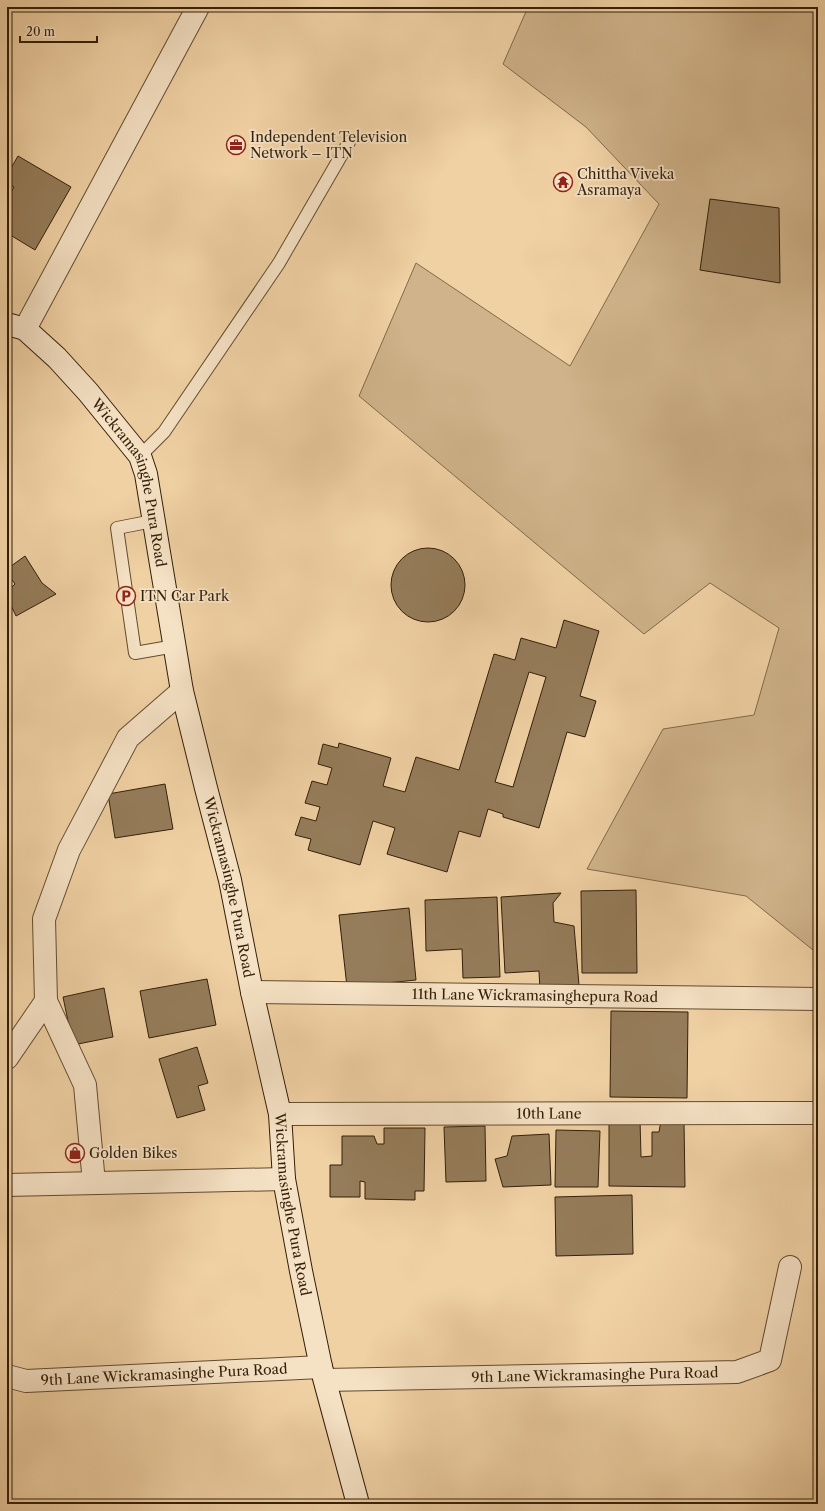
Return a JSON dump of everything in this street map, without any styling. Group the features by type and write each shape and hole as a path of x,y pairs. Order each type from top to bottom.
{"street":[{"path":"16,327 198,7"},
{"name":"Wickramasinghe Pura Road","path":"16,327 62,364 88,392 140,456 146,474 182,691 230,880 252,992 280,1114 284,1179 301,1271 323,1374 358,1504"},
{"path":"94,1183 85,1085 46,1001 44,919 69,850 128,738 182,691"},
{"name":"11th Lane Wickramasinghepura Road","path":"252,992 818,999"},
{"path":"7,1058 46,1001"},
{"name":"10th Lane","path":"280,1114 818,1113"},
{"path":"7,1185 284,1179"},
{"name":"9th Lane Wickramasinghe Pura Road","path":"7,1376 26,1381 323,1374 737,1372 770,1360 790,1267"}],"lane":[{"path":"140,456 164,432 279,263 349,142"},
{"path":"154,521 118,528 135,652 175,646"}],"shaded area":[{"path":"528,7 818,7 818,954 746,896 587,869 663,729 754,715 779,628 710,583 644,634 359,396 416,263 570,366 659,204 586,127 503,64"}],"building":[{"path":"18,156 71,187 35,250 7,233 7,195 9,196 14,187 7,183 7,175"},
{"path":"710,199 779,208 780,283 700,270"},
{"path":"421,548 435,548 449,554 459,564 465,578 465,592 459,606 449,616 435,622 421,622 407,616 397,606 391,592 391,578 397,564 407,554"},
{"path":"25,556 42,583 56,594 16,616 7,597 7,592 15,584 7,573 7,569"},
{"path":"564,620 599,631 580,696 596,701 585,737 567,732 539,828 503,817 503,814 488,809 480,837 459,831 447,872 387,854 395,828 373,821 360,865 308,850 311,839 295,835 301,817 316,821 320,807 305,803 312,781 327,785 332,768 318,764 323,744 338,748 339,743 391,758 383,786 405,792 416,757 459,770 494,654 515,660 521,638 556,648","holes":["529,672 546,677 513,787 495,782"]},
{"path":"165,784 173,829 115,838 108,794"},
{"path":"636,890 637,973 582,973 581,891"},
{"path":"561,893 553,903 554,922 574,926 579,985 540,991 539,971 505,973 501,897"},
{"path":"497,897 500,977 463,978 462,949 426,951 425,900"},
{"path":"409,908 416,980 347,987 339,915"},
{"path":"207,979 216,1025 149,1038 140,991"},
{"path":"104,988 113,1037 73,1045 63,997"},
{"path":"611,1011 688,1012 687,1098 610,1097"},
{"path":"197,1047 208,1083 198,1086 205,1110 177,1118 159,1059"},
{"path":"609,1119 640,1120 641,1157 652,1156 652,1132 659,1132 661,1120 684,1121 685,1187 609,1186"},
{"path":"485,1126 486,1181 446,1182 444,1127"},
{"path":"384,1128 425,1128 424,1191 415,1191 415,1200 365,1199 365,1182 360,1181 360,1197 330,1197 330,1165 342,1165 342,1136 374,1136 377,1144 384,1144"},
{"path":"556,1130 600,1131 598,1187 555,1187"},
{"path":"549,1134 551,1185 503,1187 495,1159 507,1156 512,1136"},
{"path":"632,1195 633,1254 556,1256 555,1197"}],"place":[{"name":"Independent Television Network – ITN","path":"236,145"},
{"name":"Chittha Viveka Asramaya","path":"563,182"},
{"name":"ITN Car Park","path":"126,596"},
{"name":"Golden Bikes","path":"75,1153"}]}
